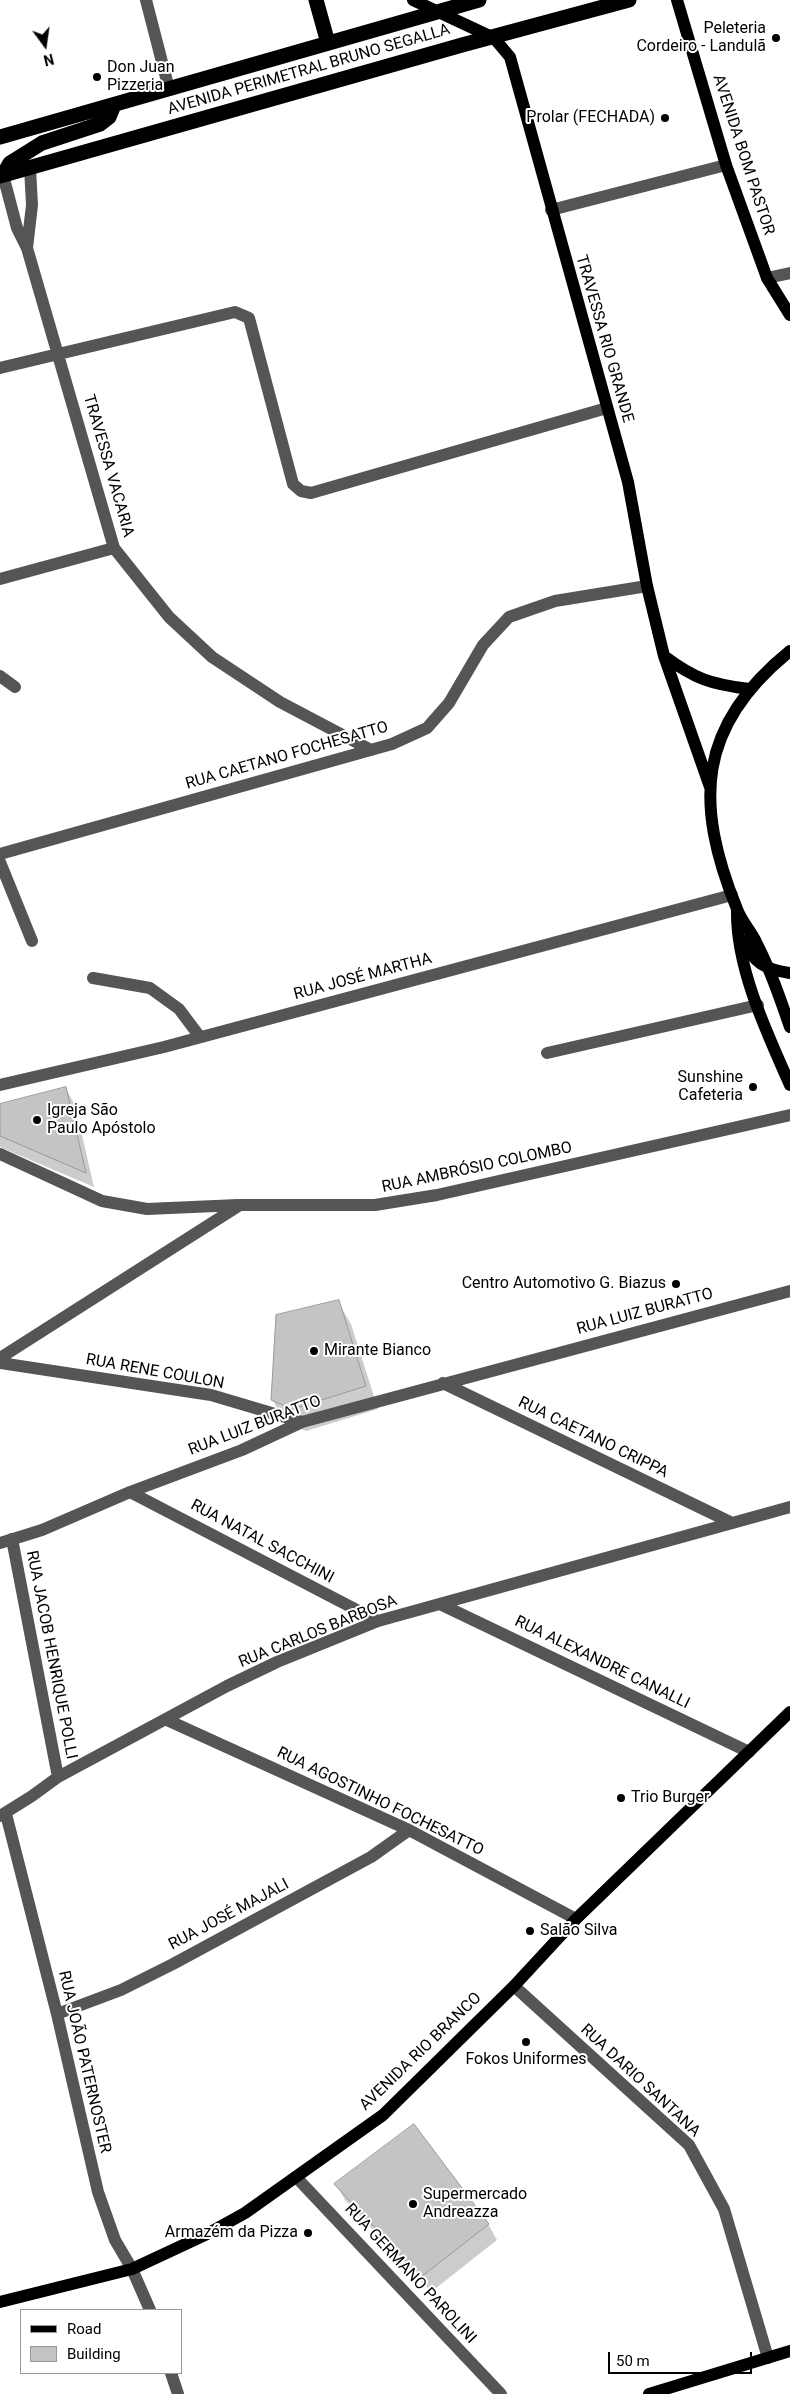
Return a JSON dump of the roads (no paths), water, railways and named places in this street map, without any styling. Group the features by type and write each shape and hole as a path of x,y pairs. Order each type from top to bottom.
{"highway":[{"path":"316,0 328,43"},
{"name":"AVENIDA PERIMETRAL BRUNO SEGALLA","path":"1,134 114,105 479,0"},
{"name":"AVENIDA PERIMETRAL BRUNO SEGALLA","path":"2,176 629,0"},
{"path":"2,176 10,163 42,143 100,124 109,117 114,105"}],"main road":[{"path":"413,0 494,38"},
{"name":"AVENIDA BOM PASTOR","path":"677,0 726,165 767,278 790,315"},
{"name":"TRAVESSA RIO GRANDE","path":"494,38 510,58 628,482 647,586 664,656 710,787"},
{"path":"790,651 749,689 727,722 715,752 710,787 711,825 737,911 756,940 770,970 790,1027"},
{"path":"664,656 689,674 704,681 749,689"},
{"path":"737,911 737,931 744,962 758,1005 789,1082"},
{"path":"737,931 749,952 758,962 770,970 790,973"},
{"name":"AVENIDA RIO BRANCO","path":"0,2302 132,2269 207,2234 245,2213 383,2115 514,1986 576,1919 790,1712"},
{"path":"649,2394 790,2352"}],"street":[{"path":"146,0 169,89"},
{"path":"551,210 726,165"},
{"name":"TRAVESSA VACARIA","path":"27,248 32,205 30,168"},
{"name":"TRAVESSA VACARIA","path":"2,176 17,228 27,248 114,548 168,617 212,657 280,702 371,750"},
{"path":"767,278 790,273"},
{"path":"0,368 58,352 235,312 249,318 293,484 301,492 311,493 607,408"},
{"path":"0,579 114,548"},
{"name":"RUA CAETANO FOCHESATTO","path":"0,854 371,750 427,728 449,703 483,644 509,617 555,601 647,586"},
{"path":"0,676 15,686"},
{"path":"0,862 32,941"},
{"name":"RUA JOSÉ MARTHA","path":"0,1085 200,1037 732,895"},
{"path":"93,978 150,988 179,1009 200,1037"},
{"path":"547,1053 758,1005"},
{"name":"RUA AMBRÓSIO COLOMBO","path":"0,1154 102,1202 147,1209 240,1204 375,1205 437,1196 790,1115"},
{"path":"0,1358 240,1204"},
{"name":"RUA LUIZ BURATTO","path":"6,1541 42,1530 130,1492 242,1450 302,1422 790,1291"},
{"name":"RUA RENE COULON","path":"0,1363 211,1395 302,1422"},
{"name":"RUA CAETANO CRIPPA","path":"443,1383 730,1522"},
{"name":"RUA NATAL SACCHINI","path":"130,1492 378,1622"},
{"name":"RUA CARLOS BARBOSA","path":"3,1815 58,1777 227,1686 277,1662 378,1622 730,1522 790,1507"},
{"name":"RUA JACOB HENRIQUE POLLI","path":"6,1541 58,1777"},
{"name":"RUA ALEXANDRE CANALLI","path":"440,1604 749,1752"},
{"name":"RUA AGOSTINHO FOCHESATTO","path":"167,1720 409,1830 576,1919"},
{"name":"RUA JOÃO PATERNOSTER","path":"3,1815 57,2014 98,2192 115,2240 132,2269 150,2309"},
{"name":"RUA JOSÉ MAJALI","path":"57,2014 121,1990 174,1964 371,1858 409,1830"},
{"name":"RUA DARIO SANTANA","path":"514,1986 689,2145 724,2209 768,2358"},
{"name":"RUA GERMANO PAROLINI","path":"296,2177 501,2394"},
{"path":"171,2374 178,2394"}],"place":[{"name":"Peleteria Cordeiro - Landulã","path":"776,38"},
{"name":"Don Juan Pizzeria","path":"97,77"},
{"name":"Prolar (FECHADA)","path":"665,118"},
{"name":"Sunshine Cafeteria","path":"753,1087"},
{"name":"Igreja São Paulo Apóstolo","path":"37,1120"},
{"name":"Centro Automotivo G. Biazus","path":"676,1284"},
{"name":"Mirante Bianco","path":"314,1351"},
{"name":"Trio Burger","path":"621,1798"},
{"name":"Salão Silva","path":"530,1931"},
{"name":"Fokos Uniformes","path":"526,2042"},
{"name":"Supermercado Andreazza","path":"413,2204"},
{"name":"Armazém da Pizza","path":"308,2233"}]}
